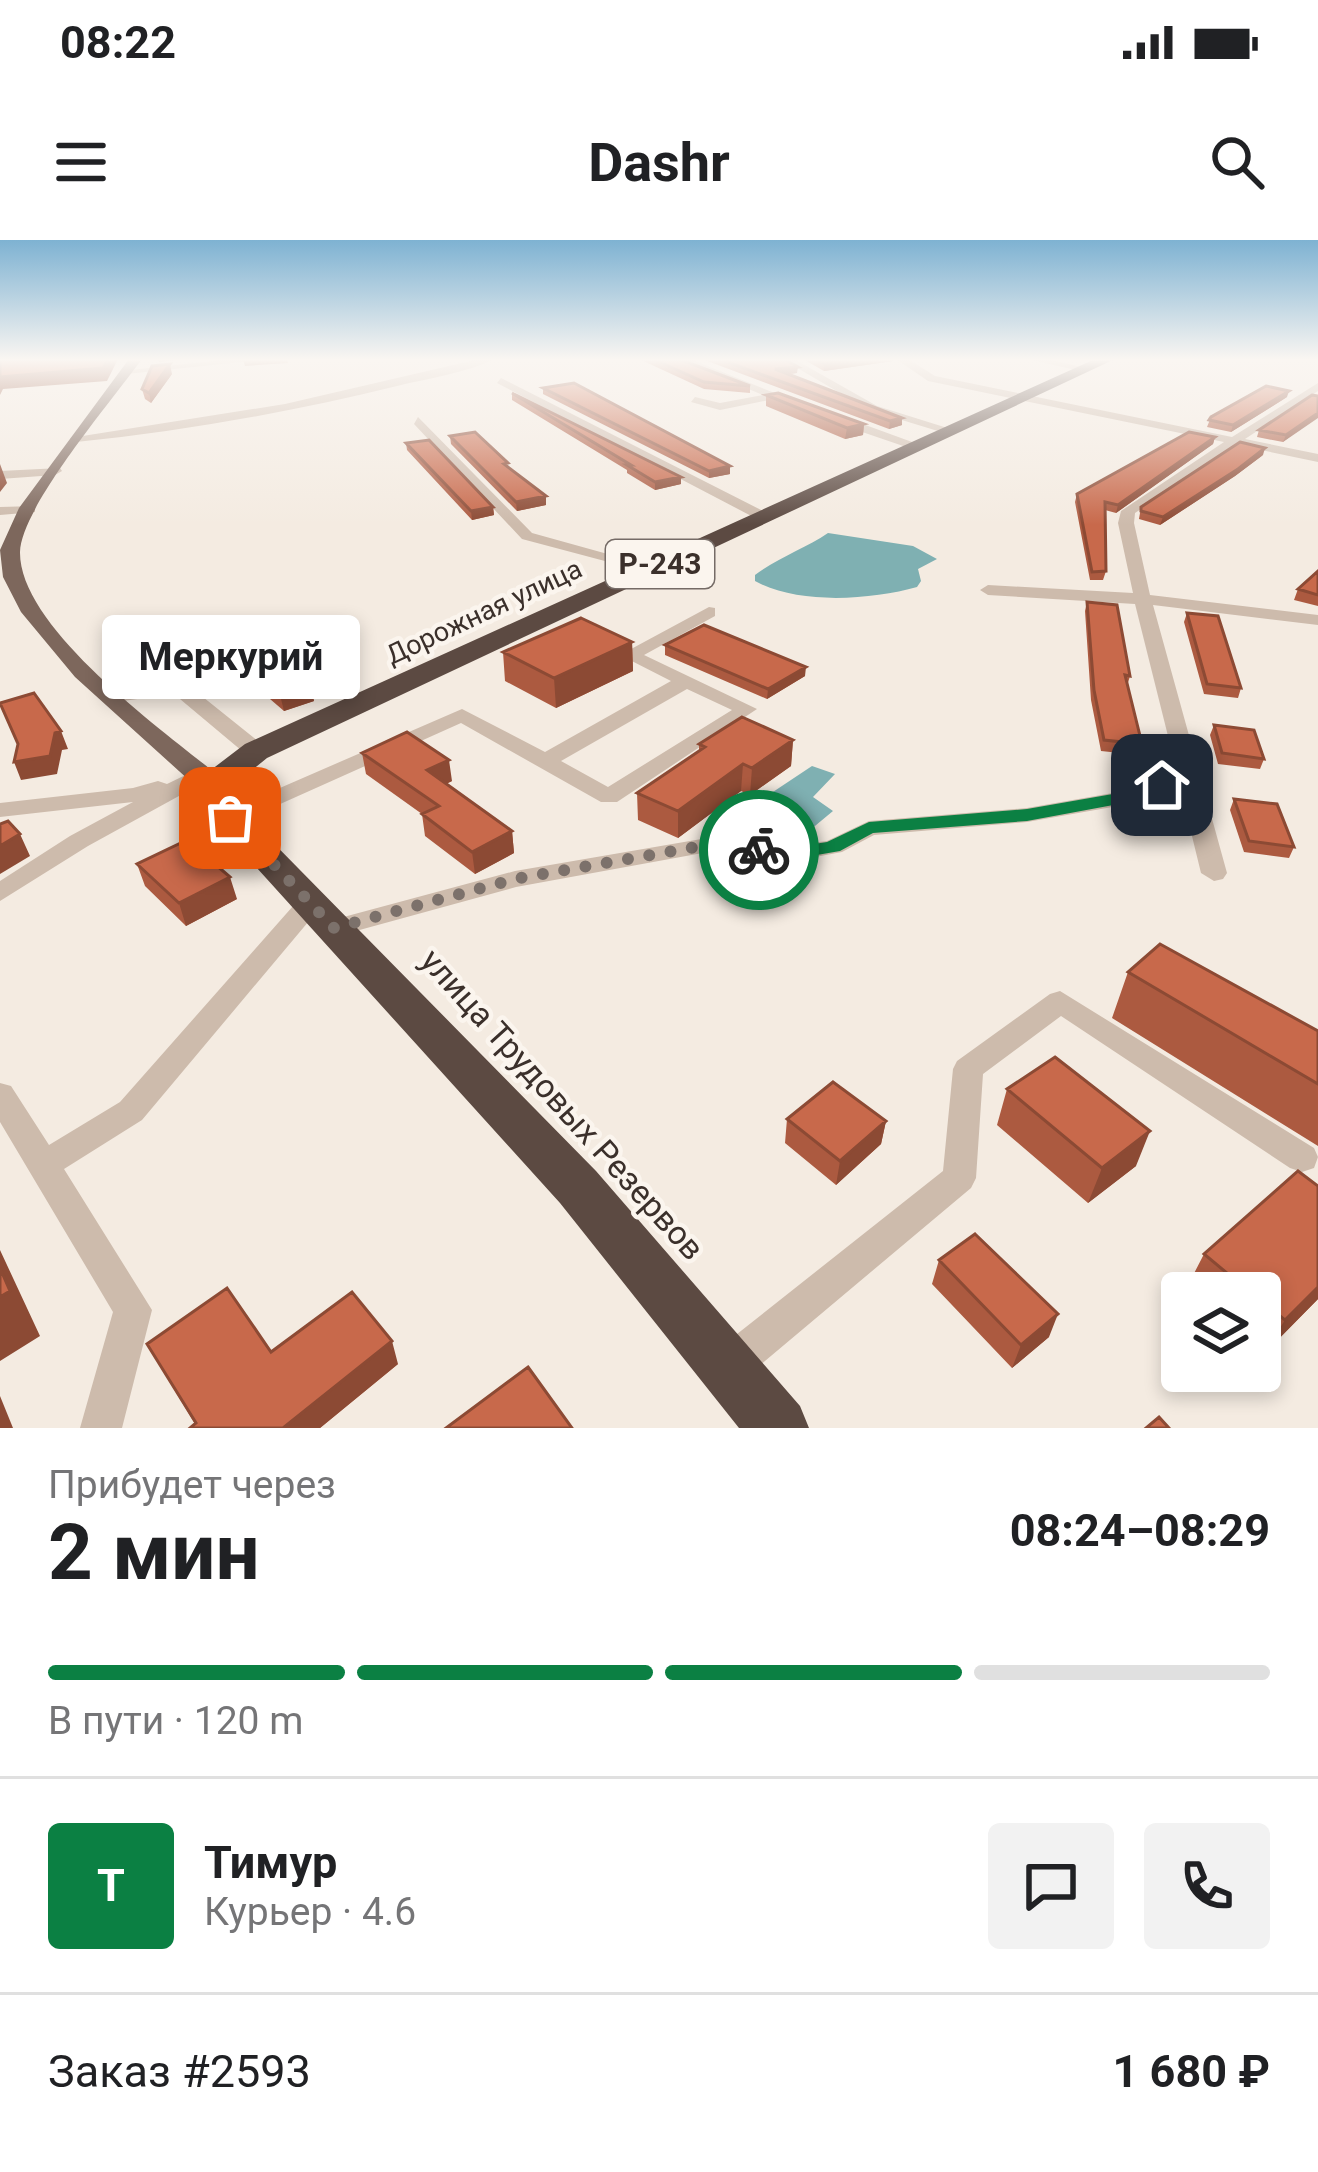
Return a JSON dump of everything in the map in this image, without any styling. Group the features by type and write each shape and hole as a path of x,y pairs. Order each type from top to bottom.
{"highway":[{"name":"Дорожная улица","path":"216,791 256,751 987,414"},
{"name":"улица Трудовых Резервов","path":"216,791 322,915 578,1186 778,1428"}],"main road":[{"name":"улица Трудовых Резервов","path":"94,414 30,509 9,554 16,591 108,697 216,791"}],"street":[{"path":"76,438 248,414"},
{"path":"566,414 764,517"},
{"path":"827,414 917,446"},
{"path":"895,414 951,431"},
{"path":"1099,414 1318,458"},
{"path":"1214,873 1126,524 1132,504 1274,414"},
{"path":"418,421 526,536 650,568"},
{"path":"0,475 55,471"},
{"path":"0,511 30,509"},
{"path":"988,590 1143,598 1318,620"},
{"path":"0,892 80,842 216,791 462,715 609,797 746,709 629,655 709,612"},
{"path":"544,762 686,682"},
{"path":"108,697 167,686 181,689 256,751"},
{"path":"43,1165 131,1112 322,915 719,843 788,854 810,851 832,847 869,828 1027,815 1135,796 1190,775"},
{"path":"0,810 216,791"},
{"path":"728,1367 959,1178 968,1069 1060,1000 1302,1159"},
{"path":"0,1095 134,1310 101,1428"}],"water":[{"path":"828,533 913,546 937,559 918,569 921,581 917,587 878,595 813,597 755,581 764,569"},
{"path":"812,766 835,774 813,797 833,811 792,845 777,844 734,818"}],"building":[{"path":"547,414 681,477 655,482 627,465 631,465"},
{"path":"596,414 633,414 730,466 709,471"},
{"path":"814,414 837,414 864,424 847,428"},
{"path":"872,414 902,418 890,421"},
{"path":"1250,414 1233,425 1209,420"},
{"path":"1283,414 1316,414 1286,435 1259,430"},
{"path":"475,432 508,463 504,464 546,496 516,502 450,436"},
{"path":"1189,432 1215,437 1118,505 1105,502 1106,571 1092,572 1077,494"},
{"path":"429,440 493,507 471,511 406,443"},
{"path":"1240,442 1265,448 1163,517 1141,511 1141,507"},
{"path":"1318,571 1318,595 1298,589"},
{"path":"1087,602 1117,605 1130,676 1125,675 1142,744 1104,740 1094,690"},
{"path":"1187,613 1218,616 1241,688 1207,684"},
{"path":"581,618 632,642 554,678 503,652"},
{"path":"704,625 806,667 768,689 665,645"},
{"path":"288,663 309,681 279,691 258,673"},
{"path":"34,693 61,731 55,733 50,756 14,762 18,744 0,703"},
{"path":"742,717 793,740 752,768 743,764 678,811 637,793 705,747 699,744"},
{"path":"1214,725 1254,730 1264,759 1222,753"},
{"path":"407,732 449,760 427,770 512,831 472,852 422,814 439,806 362,753"},
{"path":"1234,799 1277,804 1294,847 1249,841"},
{"path":"8,821 20,834 0,846 0,824"},
{"path":"187,840 230,877 179,903 137,864"},
{"path":"1160,944 1318,1031 1318,1084 1128,972"},
{"path":"1055,1057 1150,1131 1102,1168 1007,1089"},
{"path":"833,1082 886,1121 840,1161 787,1119"},
{"path":"1298,1171 1318,1186 1318,1287 1285,1320 1281,1317 1281,1272 1226,1272 1204,1254"},
{"path":"975,1234 1058,1314 1021,1345 939,1260"},
{"path":"0,1268 10,1291 0,1297"},
{"path":"227,1288 271,1352 352,1292 392,1341 283,1428 190,1428 196,1423 147,1344"},
{"path":"528,1367 572,1428 446,1428"},
{"path":"1159,1417 1169,1428 1146,1428"}],"way so far":[{"path":"230,818 334,928 515,879 719,843 759,850"}],"place":[{"name":"Меркурий","path":"230,818"}],"route":[{"path":"759,850 788,854 832,847 869,828 1027,815 1135,796 1162,785"}]}
